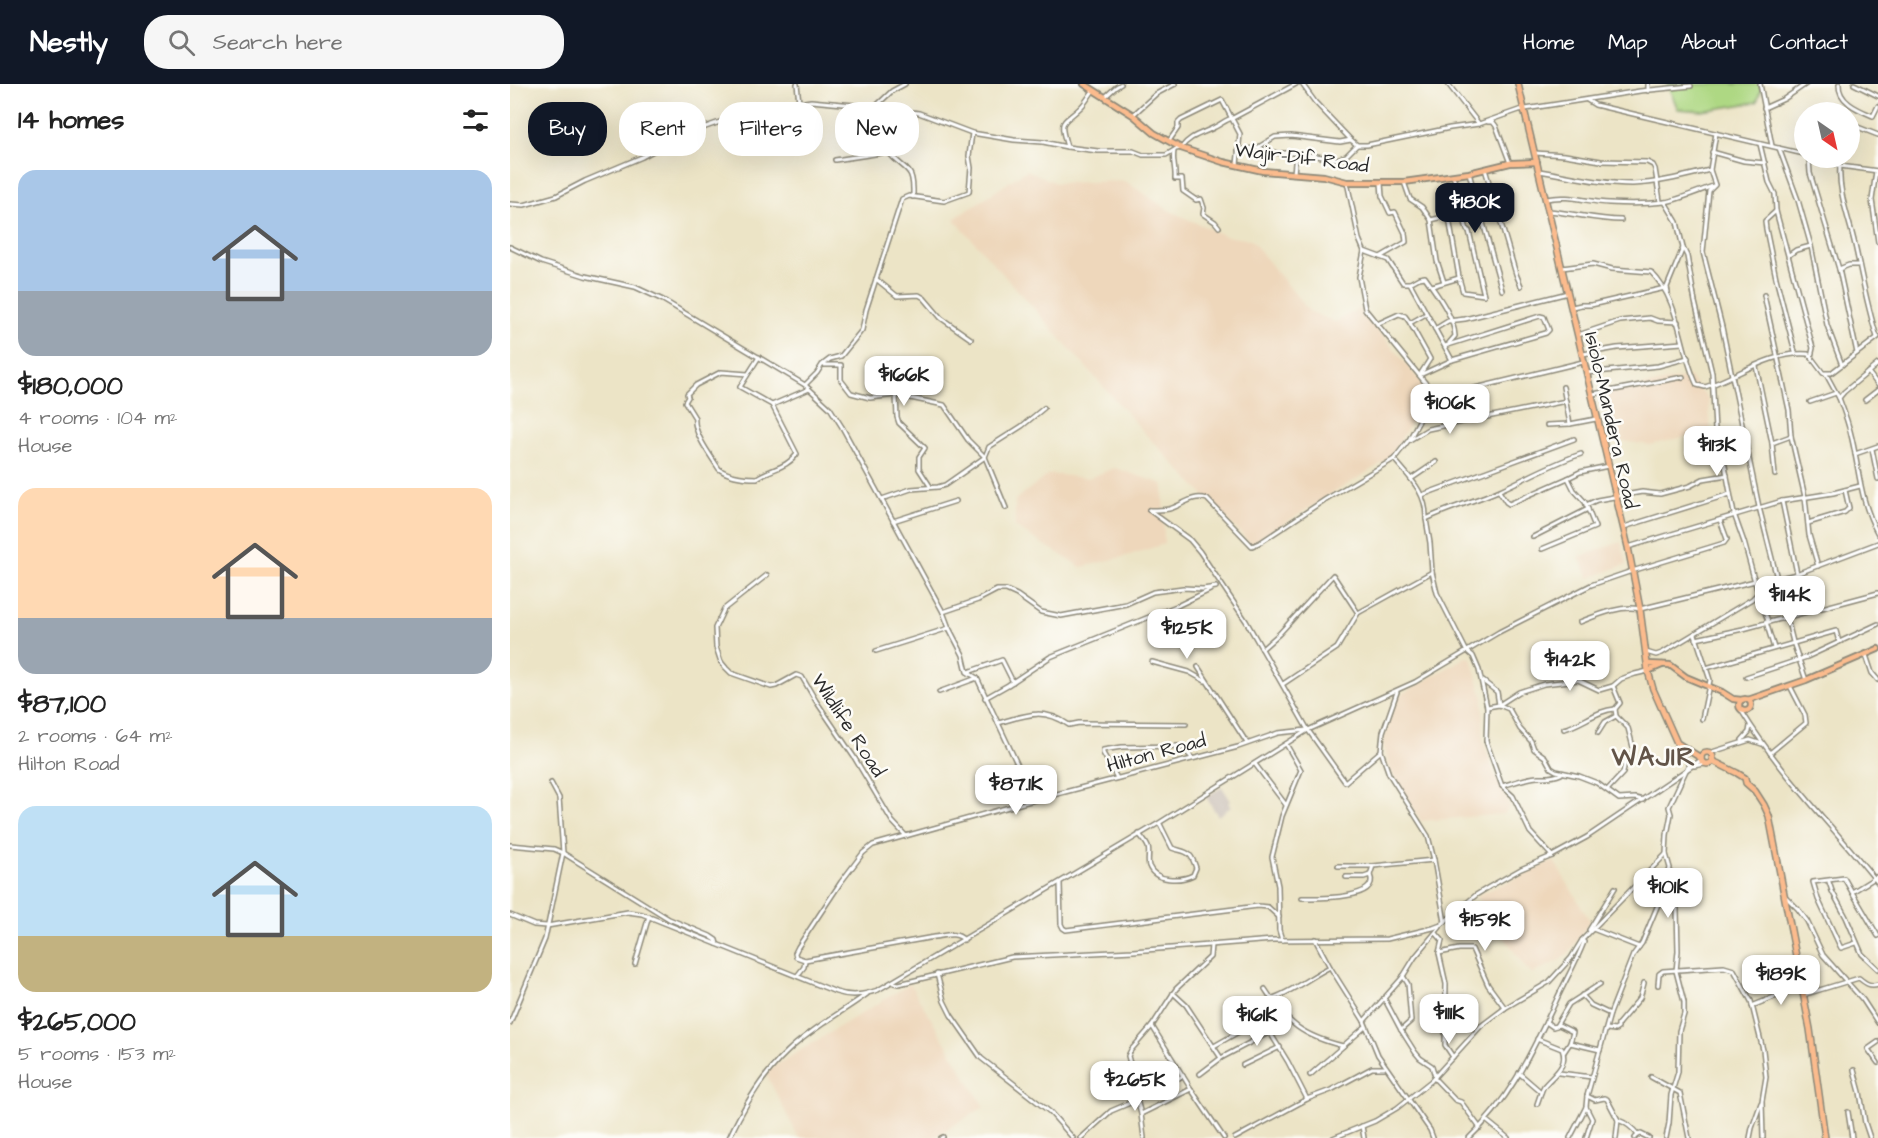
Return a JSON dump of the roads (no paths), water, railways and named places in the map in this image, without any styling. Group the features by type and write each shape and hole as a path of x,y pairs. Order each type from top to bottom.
{"highway":[{"name":"Isiolo-Mandera Road","path":"1518,84 1628,547 1640,609 1648,671 1658,703 1680,746"},
{"path":"1680,746 1744,778 1767,810 1813,1051 1825,1138"}],"main road":[{"name":"Wajir-Dif Road","path":"1084,84 1133,115 1168,142 1204,157 1263,171 1324,176 1347,182 1381,183 1469,173 1510,163 1537,162"},
{"path":"1648,664 1670,665 1686,676 1733,699 1745,700 1806,680 1878,649"},
{"path":"1648,671 1662,665"},
{"path":"1749,709 1759,696"},
{"path":"1733,699 1740,708 1749,709"},
{"path":"1740,708 1745,700"},
{"path":"1745,700 1751,703 1749,709"}],"street":[{"path":"797,84 799,102"},
{"path":"880,102 892,91 905,84"},
{"path":"1105,97 1121,84"},
{"path":"1133,115 1156,94 1175,84"},
{"path":"919,113 972,133 1098,151 1132,151 1143,155 1166,155 1181,148 1186,141 1197,134 1215,128 1229,118 1233,118 1296,84"},
{"path":"1302,84 1315,102 1357,145 1479,124 1511,112 1668,86 1691,86"},
{"path":"1448,84 1479,124"},
{"path":"1648,84 1648,91"},
{"path":"1760,84 1772,146"},
{"path":"1764,108 1784,99 1806,84"},
{"path":"1839,84 1840,93 1859,110 1873,116 1878,106"},
{"path":"1854,84 1878,96"},
{"path":"1066,147 1062,124 1080,109 1093,91"},
{"path":"1168,142 1181,120 1220,99 1233,118 1240,134 1237,165"},
{"path":"1586,100 1595,105 1794,152"},
{"path":"510,204 524,205 556,196 642,157 680,136 718,122"},
{"path":"1488,122 1493,122 1496,126 1510,163"},
{"path":"1860,128 1878,135"},
{"path":"805,385 822,365 830,359 841,356 862,330 866,310 899,205 905,197 944,201 969,192 971,168 969,156 972,133"},
{"path":"1715,185 1710,170 1716,133"},
{"path":"1257,148 1275,137 1291,136 1340,142 1351,140"},
{"path":"1760,144 1769,182 1775,194 1776,211 1813,348 1811,357"},
{"path":"1238,150 1257,148 1277,153 1342,158 1357,145"},
{"path":"1779,148 1798,200 1811,246 1827,325 1842,365"},
{"path":"1174,151 1172,159 1176,171 1175,179 1182,179 1183,191 1196,200 1201,199 1203,214 1219,227"},
{"path":"835,160 888,152 913,177 913,197"},
{"path":"1712,152 1744,161 1764,162"},
{"path":"1294,173 1296,153"},
{"path":"1535,153 1601,161 1647,162 1655,169 1662,202 1677,222 1687,256 1714,384 1716,430 1734,514 1774,648"},
{"path":"1810,168 1839,269 1857,353"},
{"path":"1826,374 1842,365 1877,337 1867,307 1840,188 1840,168"},
{"path":"1855,168 1877,171 1872,200 1878,242"},
{"path":"1485,170 1521,286"},
{"path":"1539,171 1614,183 1656,182 1710,170"},
{"path":"1469,173 1502,290"},
{"path":"1431,220 1449,218 1463,292 1484,295 1469,231 1452,175"},
{"path":"1347,182 1359,239 1364,251 1359,273 1365,309 1441,402"},
{"path":"1404,182 1410,199 1422,207 1431,220 1437,261 1444,282"},
{"path":"1380,257 1406,242 1405,233 1395,212 1390,213 1382,196 1381,183"},
{"path":"1546,199 1566,196 1611,203 1662,202 1715,185"},
{"path":"1715,185 1709,191 1703,252 1720,319 1759,507 1793,642 1806,680"},
{"path":"1776,211 1765,221 1766,229 1795,352"},
{"path":"1548,212 1621,220"},
{"path":"1789,255 1811,246"},
{"path":"510,247 541,262 585,276 635,287 663,300 805,385 830,408 943,612 963,655 968,672 977,678 1034,800"},
{"path":"1668,296 1667,287 1683,248"},
{"path":"1364,251 1388,260 1403,283 1410,283 1425,277 1451,322 1455,336 1445,346"},
{"path":"1562,268 1593,264 1612,269 1651,272 1665,288 1697,385 1705,387 1714,384 1777,357 1795,352 1808,354 1826,374 1839,398 1852,438 1860,486 1868,513 1878,534"},
{"path":"1839,269 1849,265 1859,265"},
{"path":"1432,286 1459,278"},
{"path":"876,279 897,296 919,295 924,298 941,318 971,339"},
{"path":"1410,283 1452,360"},
{"path":"1570,308 1665,288"},
{"path":"1435,329 1448,321 1568,293"},
{"path":"1764,295 1789,410 1791,436 1805,498 1809,535 1818,566"},
{"path":"1377,324 1399,314 1405,316 1430,359 1420,375"},
{"path":"1410,323 1426,314"},
{"path":"1420,375 1452,360 1549,330 1546,319 1540,316 1445,346"},
{"path":"1576,335 1620,321 1650,318 1658,321 1678,322"},
{"path":"1581,355 1617,348 1682,344"},
{"path":"748,374 720,372 696,385 687,394 685,402 695,418 696,431 722,472 740,477 757,478 765,472 786,465 797,454 772,405 740,387 759,357"},
{"path":"1586,373 1658,366 1688,358"},
{"path":"1381,751 1345,782 1308,730 1246,621 1200,552 1190,540 1149,510 1169,509 1192,499 1207,499 1252,546 1394,459 1408,441 1421,417 1441,402 1471,389 1583,362"},
{"path":"1839,398 1878,364"},
{"path":"822,365 841,365 842,380 851,393 870,398 896,395 944,405 968,440 985,457 1006,508"},
{"path":"1756,366 1772,443 1775,475"},
{"path":"1868,372 1878,385"},
{"path":"1591,394 1683,377"},
{"path":"1563,387 1570,424"},
{"path":"772,405 808,389"},
{"path":"1865,400 1878,390"},
{"path":"1810,402 1836,393"},
{"path":"896,395 899,423 926,448 919,457 919,469 931,487"},
{"path":"1408,441 1428,429 1566,401"},
{"path":"882,499 911,489 945,485 985,457 989,447 1022,426 1044,408"},
{"path":"1548,425 1596,419"},
{"path":"1772,443 1791,436"},
{"path":"1422,495 1574,439"},
{"path":"1855,454 1878,446"},
{"path":"1872,449 1878,479"},
{"path":"1426,519 1499,491 1581,454"},
{"path":"1394,459 1422,495 1426,506 1432,572 1437,593 1466,650 1473,656 1481,679 1487,707 1486,741 1502,786 1513,796 1530,832 1552,856"},
{"path":"1411,479 1436,462"},
{"path":"1499,491 1509,504 1580,472 1608,466"},
{"path":"1533,537 1597,500 1644,492 1658,494 1690,486 1706,478 1727,475"},
{"path":"1542,549 1595,527 1587,507 1568,478"},
{"path":"1628,547 1759,507 1860,486"},
{"path":"1808,523 1845,512 1849,508 1845,490"},
{"path":"1622,527 1730,494"},
{"path":"893,521 956,501"},
{"path":"1782,501 1805,612"},
{"path":"510,915 534,925 547,926 628,912 649,916 844,995 878,990 1159,823 1308,730 1398,691 1466,650 1591,585 1724,543 1727,539 1720,520"},
{"path":"1580,622 1606,612 1640,609 1796,574 1878,543"},
{"path":"1283,684 1337,648 1358,613 1432,572"},
{"name":"Wildlife Road","path":"767,575 724,609 717,620 716,647 722,662 731,673 771,687 796,675 802,677 891,821 906,836"},
{"path":"1262,649 1334,575 1358,613"},
{"path":"943,612 978,600 997,590 1006,590 1017,595 1041,612 1061,616 1126,604 1153,592 1183,588 1223,588"},
{"path":"985,698 1050,657 1216,588"},
{"path":"1646,652 1656,655 1662,652 1695,634 1758,593"},
{"path":"1696,639 1878,593"},
{"path":"1746,677 1798,660 1878,624"},
{"path":"876,651 949,628"},
{"path":"1706,668 1836,631 1839,642"},
{"path":"1695,634 1710,680 1702,719"},
{"path":"1866,655 1872,673 1878,680"},
{"path":"968,672 1002,660 1013,682"},
{"path":"1152,662 1189,672 1202,678 1208,684"},
{"path":"1198,667 1247,743"},
{"path":"1487,707 1499,705 1519,692 1544,684 1578,681 1599,690 1648,671"},
{"path":"939,692 977,678"},
{"path":"1481,679 1497,692 1499,705"},
{"path":"1564,729 1575,727 1583,720 1615,709 1620,703 1613,686"},
{"path":"1770,753 1806,723 1805,715 1790,686"},
{"path":"1398,691 1383,732 1381,751 1389,774 1428,836 1434,860 1443,924"},
{"path":"1499,705 1509,709 1534,749 1545,757 1551,768 1560,773 1579,776 1597,783 1619,799 1643,800"},
{"path":"1740,708 1777,764 1878,883"},
{"path":"1608,789 1623,773 1625,762 1634,751 1628,728 1616,716 1615,709"},
{"path":"1746,719 1749,709"},
{"path":"998,723 1026,714 1038,713 1060,719 1069,725 1079,723 1186,724"},
{"path":"1598,733 1605,722 1616,716"},
{"path":"1741,742 1749,732 1750,726"},
{"name":"Hilton Road","path":"805,960 796,957 795,952 862,853 873,845 1278,733 1308,730"},
{"path":"1364,1021 1403,976 1415,957 1443,924 1489,887 1587,837 1722,749 1750,740 1764,745"},
{"path":"1282,940 1279,930 1278,886 1272,857 1286,805 1301,770 1286,744"},
{"path":"1117,778 1103,750 1122,747 1182,746 1192,758"},
{"path":"1666,1138 1671,1095 1678,1072 1679,1030 1684,1014 1684,1002 1676,971 1678,923 1666,854 1671,814 1669,807 1689,764 1678,747 1680,746"},
{"path":"1255,764 1286,805"},
{"path":"1502,786 1538,777 1554,777 1563,773"},
{"path":"510,1023 545,939 563,853 559,798 551,783"},
{"path":"1139,834 1148,849 1149,865 1154,872 1173,879 1193,875 1196,868 1190,856 1185,850 1172,848 1159,823"},
{"path":"510,845 554,849 563,853 669,919 710,936 717,944"},
{"path":"1582,939 1666,854"},
{"path":"1338,866 1373,866 1434,860"},
{"path":"1302,898 1341,896 1364,891 1371,883 1370,875 1373,866"},
{"path":"1570,1138 1586,1107 1610,1014 1633,955 1658,908 1670,868"},
{"path":"1346,877 1370,875"},
{"path":"1852,892 1876,878"},
{"path":"1856,943 1841,948 1818,899 1813,882 1844,879 1878,936"},
{"path":"1060,882 1061,924 1066,930 1258,906 1268,907 1279,917"},
{"path":"1829,882 1862,954 1878,969"},
{"path":"1336,1137 1383,1117 1408,1100 1453,1058 1478,1029 1506,1008 1549,982 1571,957 1616,888"},
{"path":"1784,895 1798,909 1811,929 1823,955 1863,1000 1878,1023"},
{"path":"1458,910 1469,927 1482,923 1492,933"},
{"path":"635,964 649,916"},
{"path":"892,983 899,984 1012,957 1273,940 1392,939 1443,924"},
{"path":"1593,929 1639,947"},
{"path":"1273,940 1279,930"},
{"path":"1436,933 1442,940 1439,953 1446,984 1445,1045 1453,1058"},
{"path":"797,976 804,967 805,960 955,934 964,940"},
{"path":"1315,939 1364,1021 1385,1068 1430,1130 1433,1138"},
{"path":"1469,1138 1488,1121 1529,1059 1574,966 1584,942 1582,939"},
{"path":"1144,1138 1128,1056 1152,1026 1173,993 1210,957 1211,945"},
{"path":"1439,953 1459,948 1472,949 1488,984 1506,1008"},
{"path":"1271,999 1286,994 1330,967"},
{"path":"1658,985 1661,972 1724,967 1734,970 1752,1006 1766,1065 1762,1101 1750,1138"},
{"path":"936,974 951,1015 981,1058 1050,1112 1073,1138"},
{"path":"1401,1030 1411,1021 1408,984 1403,976"},
{"path":"1803,995 1859,978 1869,985 1878,984"},
{"path":"1607,1029 1618,1028 1618,1024 1640,998 1644,983"},
{"path":"1556,1026 1569,1004 1599,984"},
{"path":"1752,1006 1801,986"},
{"path":"1265,989 1283,1014 1305,1033 1343,1046"},
{"path":"729,1138 762,1083 788,1050 868,993"},
{"path":"1173,993 1186,1005 1221,1058"},
{"path":"1582,995 1591,1005 1610,1014"},
{"path":"1384,998 1417,1056 1432,1066 1434,1077 1455,1100 1461,1102 1480,1128"},
{"path":"1214,1046 1261,1020 1280,1047 1307,1099"},
{"path":"1537,1104 1545,1086 1558,1073 1573,1031 1554,1027 1546,1022"},
{"path":"1152,1026 1224,1138"},
{"path":"1310,1075 1365,1027"},
{"path":"1200,1074 1221,1058 1270,1032"},
{"path":"1537,1039 1562,1049 1564,1052"},
{"path":"1878,1042 1868,1050 1878,1063"},
{"path":"1570,1043 1600,1050"},
{"path":"1244,1065 1280,1047"},
{"path":"1372,1068 1378,1056"},
{"path":"1235,1138 1307,1099 1331,1090 1372,1068 1385,1068"},
{"path":"1854,1070 1870,1138"},
{"path":"1519,1073 1541,1092"},
{"path":"1558,1073 1593,1077"},
{"path":"1081,1138 1111,1111 1183,1076"},
{"path":"1651,1077 1680,1094 1689,1138"},
{"path":"1172,1081 1176,1096"},
{"path":"1141,1114 1191,1089"},
{"path":"1587,1096 1595,1100 1604,1098 1607,1100 1618,1120 1616,1138"},
{"path":"1762,1101 1764,1138"},
{"path":"1586,1107 1592,1119 1586,1138"},
{"path":"1848,1112 1852,1138"},
{"path":"1618,1120 1633,1128 1636,1137 1641,1134 1649,1138"},
{"path":"1488,1121 1508,1138"},
{"path":"1362,1126 1364,1138"}],"district":[{"name":"WAJIR","path":"1654,756"}]}
